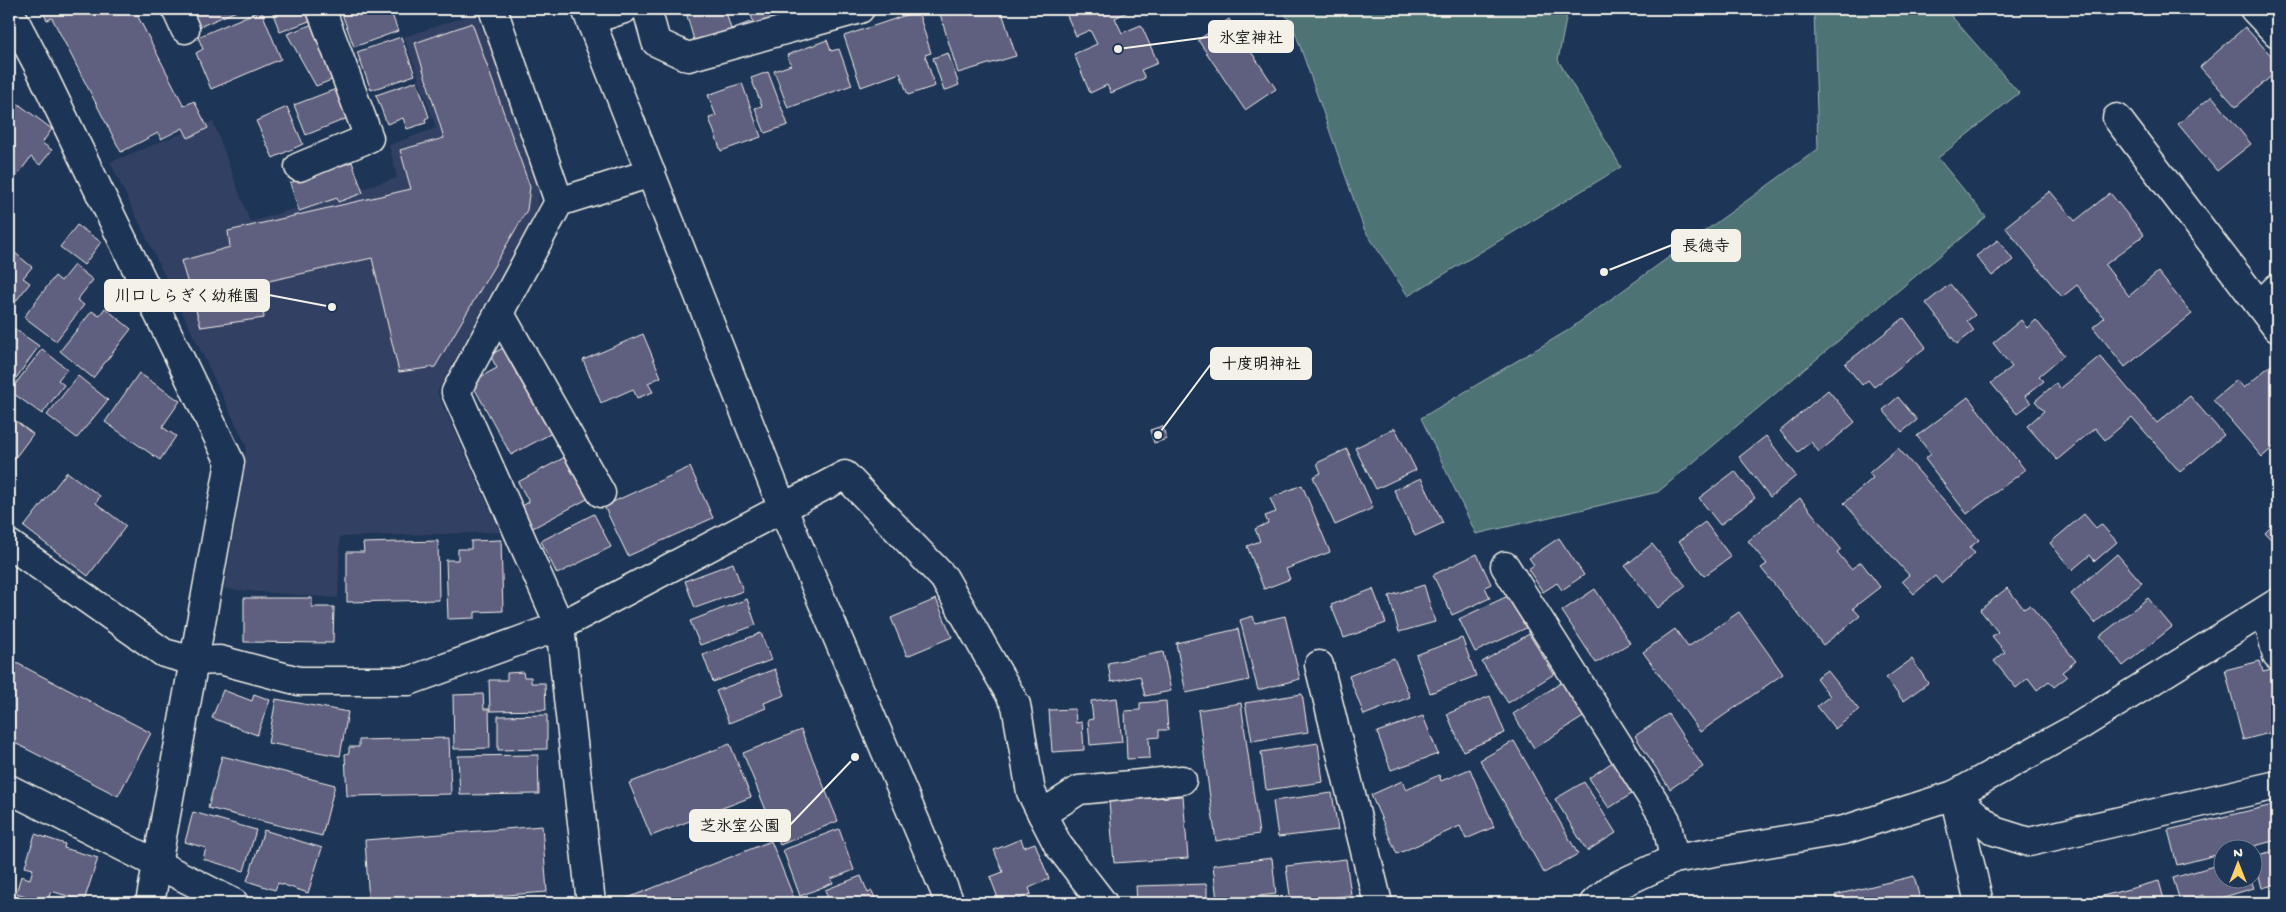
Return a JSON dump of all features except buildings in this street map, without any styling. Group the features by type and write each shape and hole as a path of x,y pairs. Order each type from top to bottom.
{"street":[{"path":"299,167 369,138 321,9"},
{"path":"493,9 559,202"},
{"path":"624,9 589,15 782,510 950,903"},
{"path":"648,9 656,42 688,57 860,9"},
{"path":"2254,9 2277,33"},
{"path":"9,10 40,69 230,462 150,903"},
{"path":"2117,118 2269,297 2277,328"},
{"path":"591,903 560,626 456,392 559,202 650,174"},
{"path":"499,312 600,493"},
{"path":"9,544 164,653 194,660 220,660 299,681 409,680 560,626 846,475 944,578 1016,705 1031,792 1058,845 1102,903"},
{"path":"1505,566 1666,820 1674,858"},
{"path":"1594,903 1612,888 1674,858 1844,830 1954,795 2076,728 2272,607 2277,656"},
{"path":"1319,665 1378,903"},
{"path":"1042,814 1079,790 1182,780"},
{"path":"1954,795 1994,831 2029,842 2277,785"},
{"path":"9,789 157,866 234,903"},
{"path":"1954,795 1979,903"}],"shaded area":[{"path":"476,13 539,180 538,208 437,392 500,532 340,537 338,598 224,589 243,481 246,445 110,162 213,121 250,222 397,178 389,145 436,128 404,37"}],"green space":[{"path":"1282,9 1568,9 1558,60 1621,167 1408,296 1364,229 1294,29"},
{"path":"1814,9 1945,9 2019,93 1938,158 1986,217 1658,492 1476,534 1421,418 1567,331 1818,149"}],"place":[{"name":"氷室神社","path":"1118,49"},
{"name":"長徳寺","path":"1604,272"},
{"name":"川口しらぎく幼稚園","path":"332,307"},
{"name":"十度明神社","path":"1158,435"},
{"name":"芝氷室公園","path":"855,757"}]}
